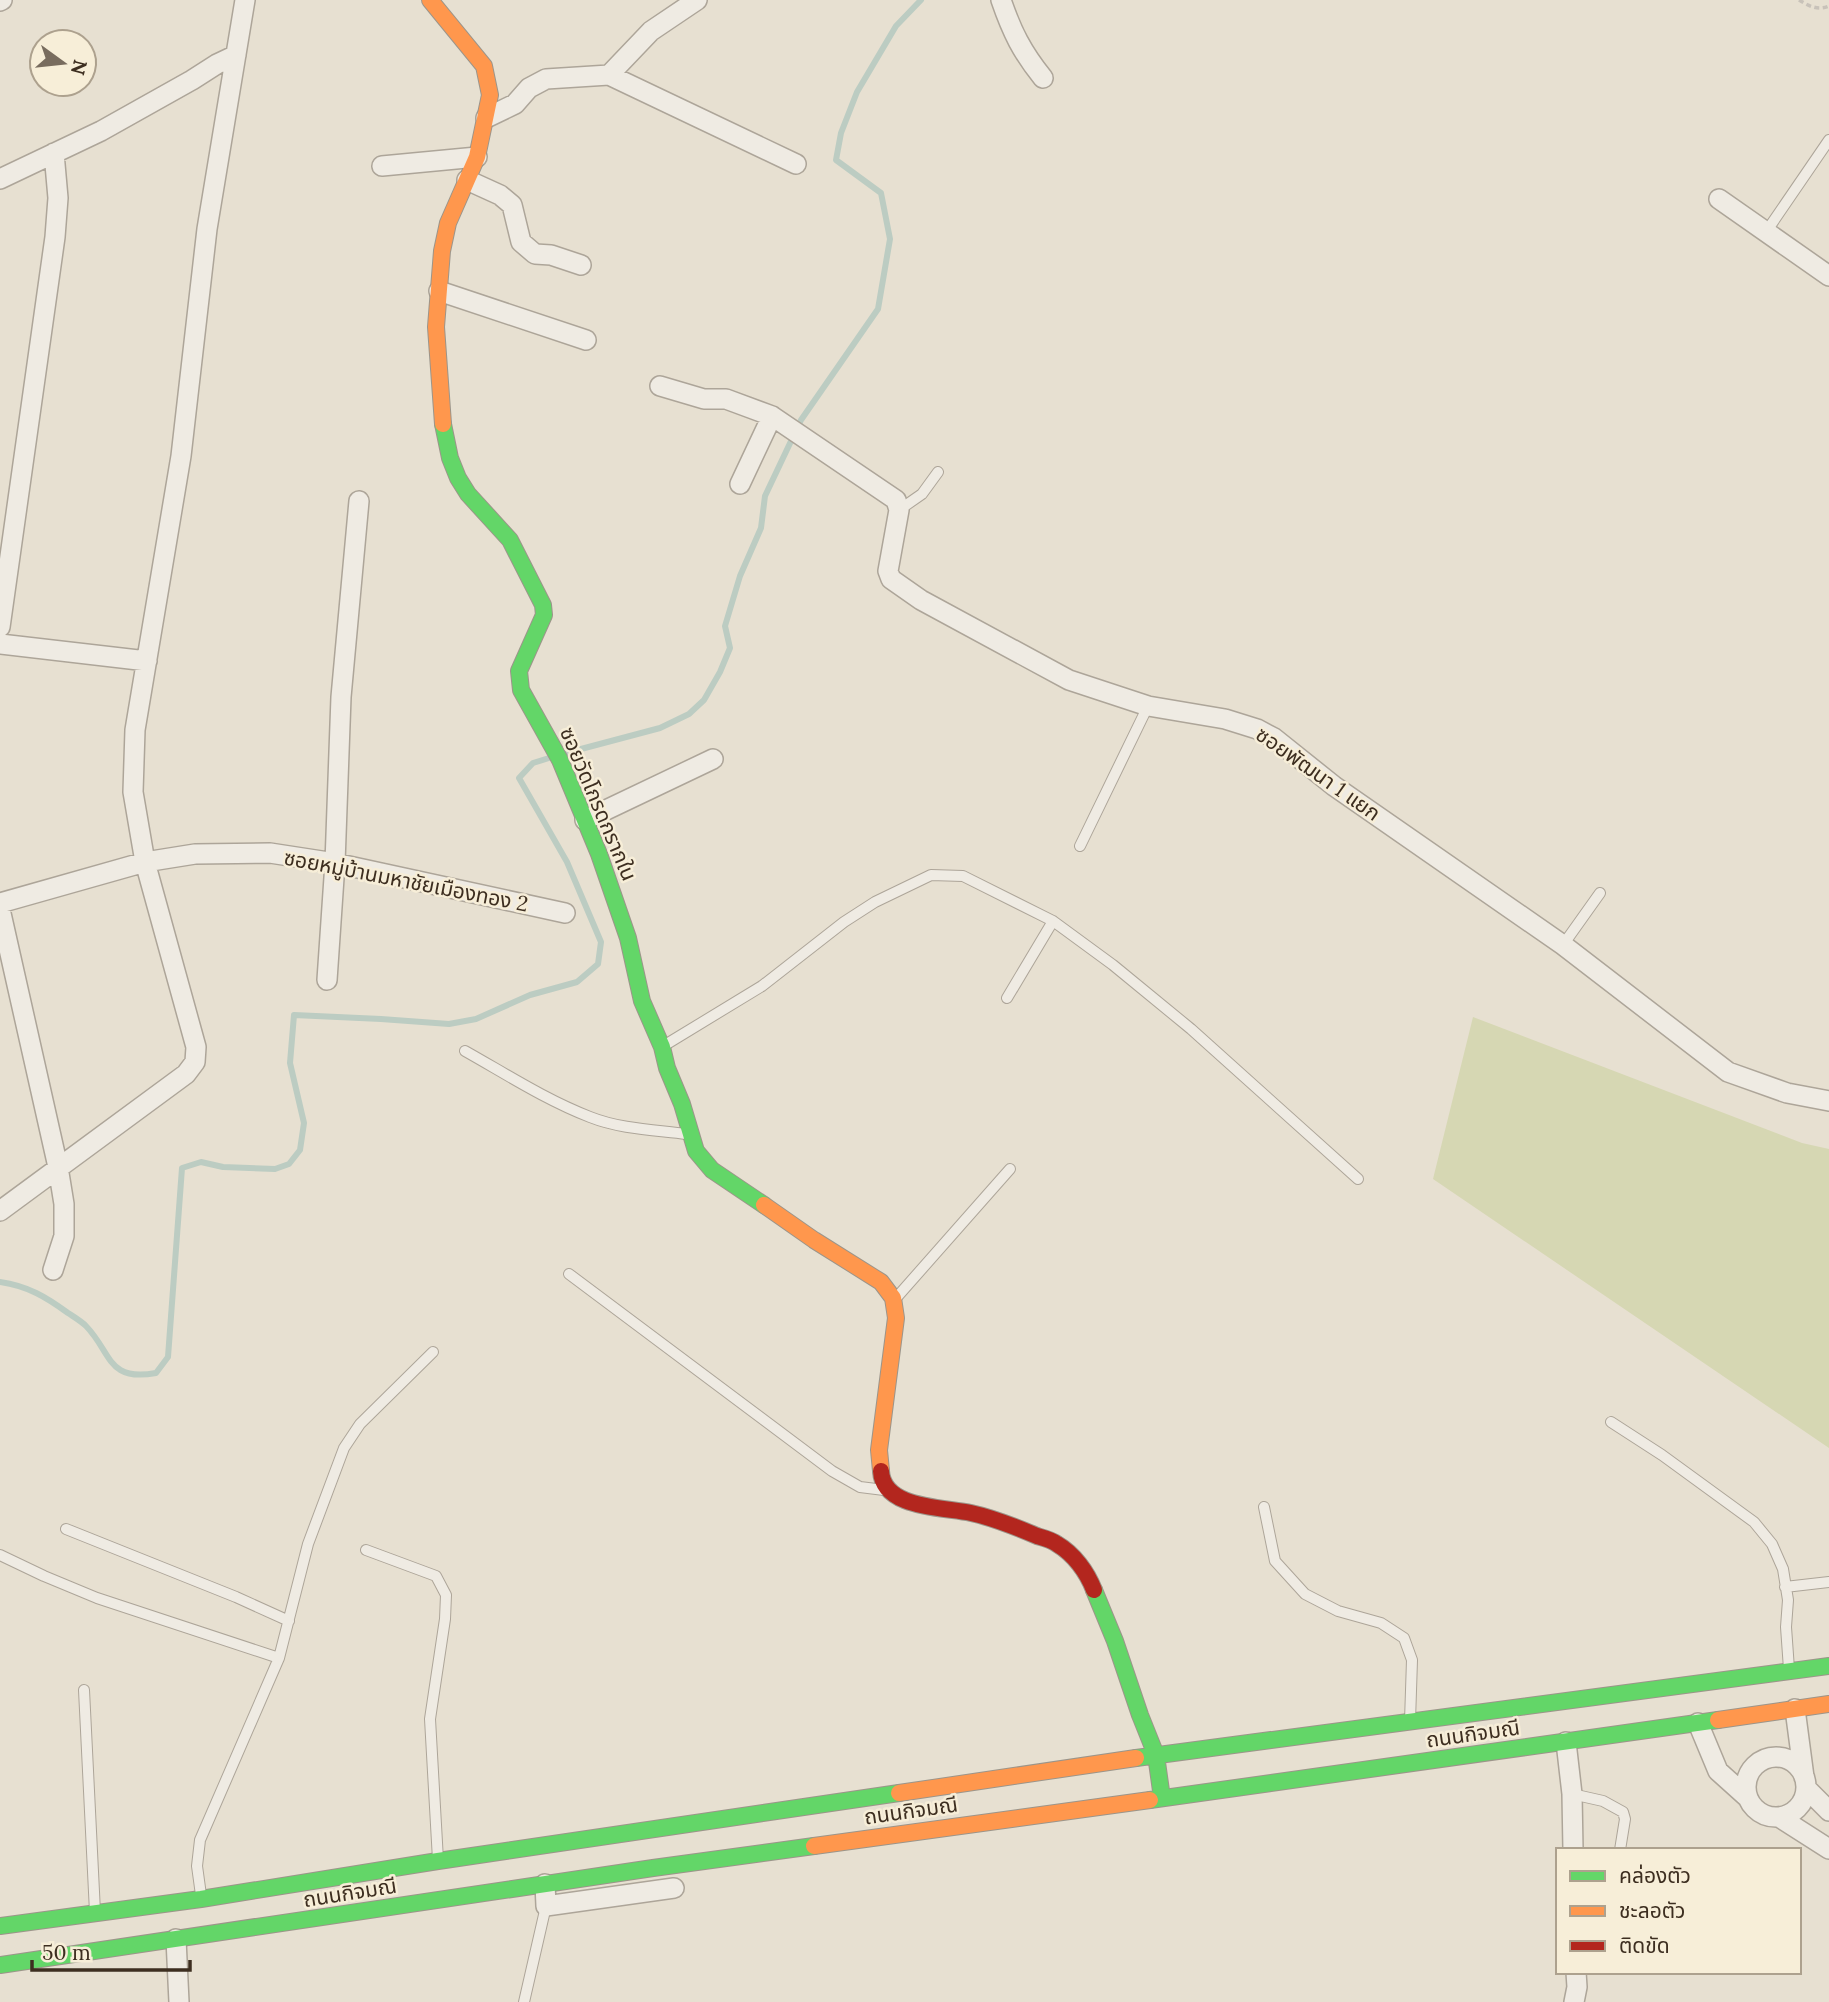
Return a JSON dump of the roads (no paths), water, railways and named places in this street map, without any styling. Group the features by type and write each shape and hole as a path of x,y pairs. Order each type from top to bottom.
{"main road":[{"name":"ซอยวัดโกรดกรากใน","path":"430,0 484,66 490,95 477,157 448,223 442,251 436,327 439,380 443,428 450,458 468,494 510,540 543,605 544,615 519,671 519,680 526,700 560,761 599,854 622,919 642,1001 662,1047 696,1151 712,1170 881,1282 895,1299"},
{"path":"895,1299 896,1318 879,1450 881,1477 888,1490 914,1504 971,1513 1009,1524 1058,1544 1074,1558 1089,1577 1101,1605 1156,1755 1162,1798"},
{"name":"ถนนกิจมณี","path":"0,1926 201,1899 438,1861 1156,1755 1829,1666"},
{"name":"ถนนกิจมณี","path":"0,1965 545,1884 1829,1704"}],"street":[{"path":"0,1211 186,1074 195,1062 196,1048 145,862 133,792 135,730 181,456 207,229 245,0"},
{"path":"609,75 651,31 697,0"},
{"path":"1001,0 1024,54 1043,78"},
{"path":"0,179 101,131 236,55"},
{"path":"486,118 515,104 529,88 546,79 609,75 796,164"},
{"path":"0,627 55,237 58,198 54,153"},
{"path":"382,166 477,157"},
{"path":"467,180 500,195 512,205 521,242 535,254 551,255 581,265"},
{"path":"1719,199 1829,276"},
{"path":"439,291 586,340"},
{"path":"660,386 704,399 726,399 772,416 895,500 899,510"},
{"path":"740,484 772,416"},
{"path":"327,980 335,863 341,697 359,501"},
{"name":"ซอยพัฒนา 1 แยก","path":"899,510 888,570 891,579 921,600 1069,680 1148,706 1225,719 1257,729 1274,738 1334,786 1563,946 1728,1072 1787,1093 1829,1101"},
{"path":"0,644 147,661"},
{"path":"584,820 713,759"},
{"name":"ซอยหมู่บ้านมหาชัยเมืองทอง 2","path":"0,903 145,862 195,854 270,853 335,863 565,914"},
{"path":"0,909 64,1204 64,1236 53,1270"},
{"path":"1795,1709 1805,1783 1804,1796 1795,1811 1779,1817 1761,1814 1748,1798 1745,1788 1752,1769 1759,1761 1779,1757 1789,1759 1796,1765 1805,1783 1829,1811"},
{"path":"1698,1723 1718,1771 1748,1798"},
{"path":"1566,1742 1572,1794 1573,1848"},
{"path":"1779,1817 1829,1849"},
{"path":"545,1884 547,1906 674,1888"},
{"path":"176,1939 179,2002"},
{"path":"1574,2002 1576,1974"}],"lane":[{"path":"1766,232 1829,140"},
{"path":"899,510 922,494 938,472"},
{"path":"1080,846 1148,706"},
{"path":"662,1047 762,986 844,922 875,902 931,875 963,876 1053,921 1113,965 1191,1029 1358,1180"},
{"path":"1563,946 1600,893"},
{"path":"1007,998 1053,921"},
{"path":"465,1051 535,1091 591,1118 625,1126 690,1135"},
{"path":"895,1299 1010,1169"},
{"path":"569,1274 832,1471 860,1487 888,1490"},
{"path":"201,1899 197,1867 200,1840 279,1658 308,1545 344,1448 359,1423 433,1352"},
{"path":"1611,1422 1662,1455 1754,1522 1772,1544 1783,1569 1788,1600 1786,1627 1789,1673"},
{"path":"1264,1507 1275,1561 1305,1594 1338,1611 1381,1623 1404,1638 1412,1660 1409,1723"},
{"path":"66,1529 289,1621"},
{"path":"366,1550 436,1576 446,1595 430,1719 438,1861"},
{"path":"0,1555 97,1598 279,1658"},
{"path":"1785,1587 1829,1582"},
{"path":"84,1690 95,1913"},
{"path":"1572,1794 1603,1801 1623,1812 1625,1819 1620,1848"},
{"path":"524,2002 547,1906"}],"waterway":[{"path":"566,753 660,728 689,714 704,700 720,672 730,648 725,626 740,576 761,528 765,496 801,420 878,309 890,239 881,193 836,160 841,133 857,92 896,26 921,0"},
{"path":"0,1282 36,1293 80,1321 119,1369 140,1375 156,1373 168,1357 182,1168 201,1162 223,1167 275,1169 289,1164 300,1150 304,1123 290,1063 294,1015 449,1024 476,1019 530,995 577,982 598,964 601,942 567,862 519,778 533,763 549,758"}]}
